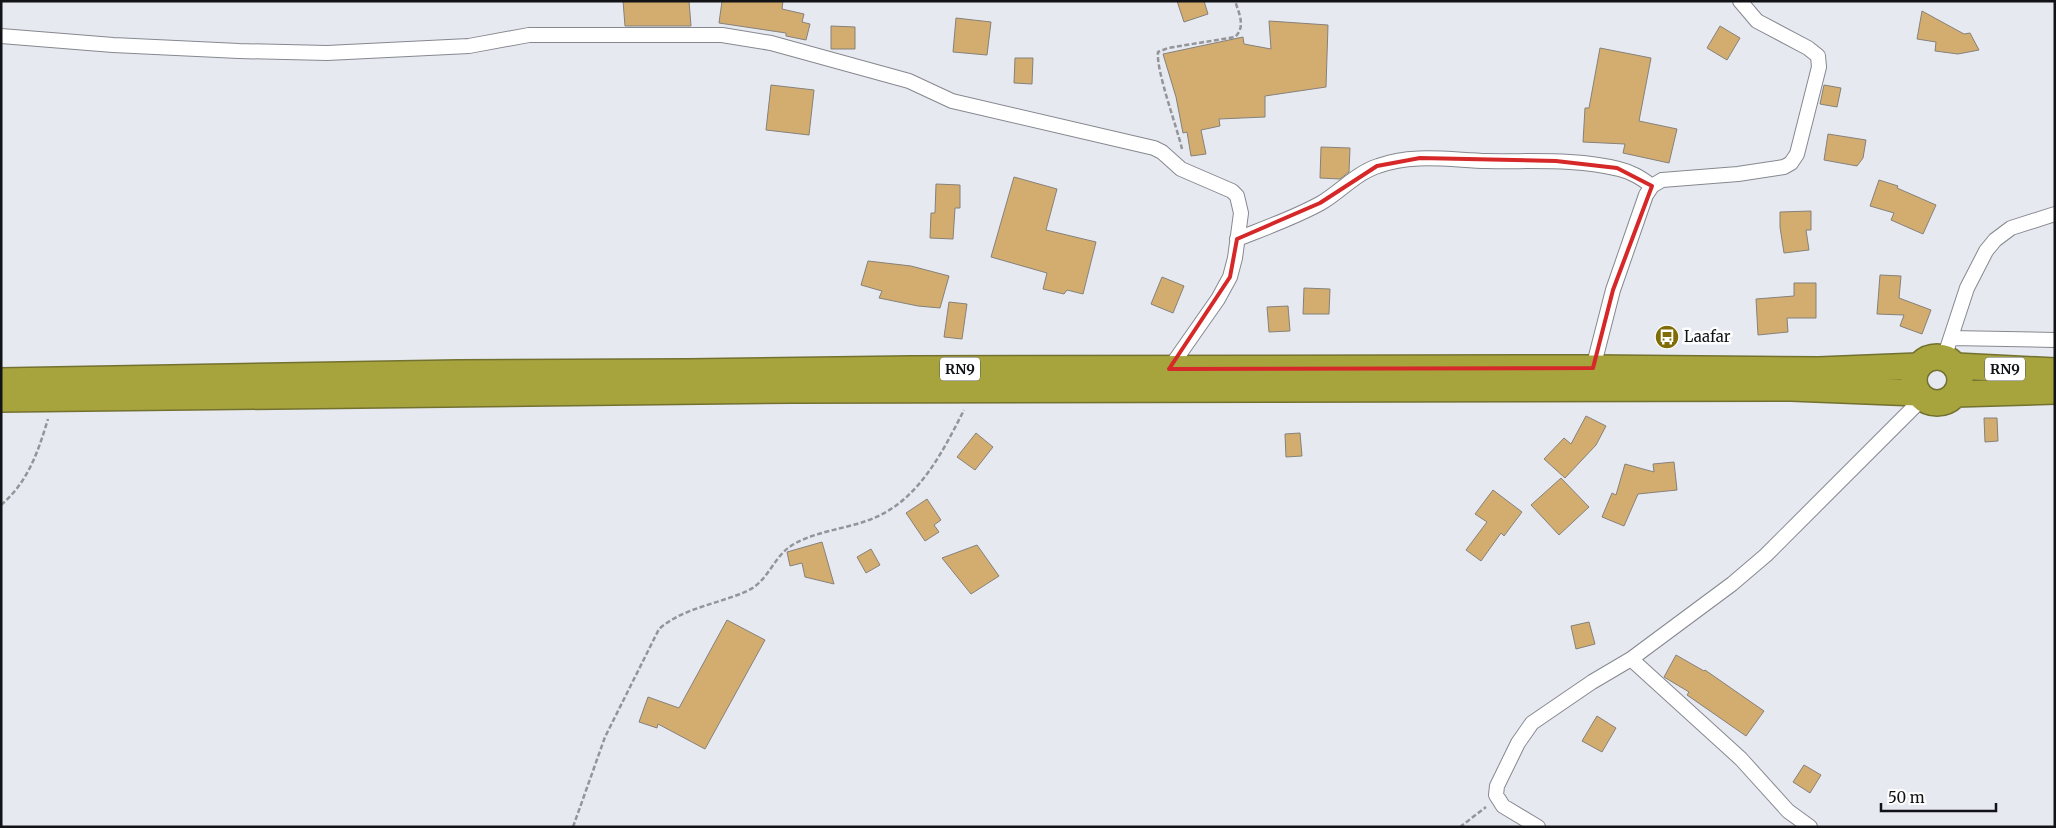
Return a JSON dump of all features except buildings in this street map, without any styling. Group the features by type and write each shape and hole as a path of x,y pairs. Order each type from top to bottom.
{"highway":[{"name":"RN9","path":"1,381 467,373 911,369 1593,368 1819,370 1918,366 1930,358 1950,354 2055,371"},
{"path":"1950,354 1960,379 1956,394"},
{"path":"1918,366 1913,379 1920,396"},
{"name":"RN9","path":"1,399 975,389 1773,388 1920,396 1929,402 1944,403 1956,394 2055,391"}],"street":[{"path":"1593,368 1613,290 1646,195 1652,186 1662,180 1738,174 1784,166 1791,163 1797,154 1817,74 1818,56 1808,48 1757,21 1740,1"},
{"path":"1,36 114,45 327,53 469,46 529,36 722,34 771,43 910,81 961,103 1154,148 1162,152 1176,166 1188,173 1232,191 1237,196 1240,213 1230,277 1218,298 1169,369"},
{"path":"1237,239 1320,203 1358,176 1377,166 1396,161 1420,158 1485,161 1556,161 1617,168 1632,172 1652,186"},
{"path":"2055,214 2011,228 1995,240 1986,251 1975,270 1950,354 2055,340"},
{"path":"1538,827 1503,806 1497,799 1498,786 1518,743 1532,723 1592,682 1631,659 1725,590 1766,555 1920,396"},
{"path":"1631,659 1741,759 1788,811 1810,827"}],"path":[{"path":"1188,173 1163,80 1158,52 1168,48 1236,37 1241,27 1235,1"},
{"path":"573,827 605,737 659,629 667,622 679,616 750,589 762,580 783,552 796,543 867,521 886,513 905,499 933,467 975,389"},
{"path":"1,505 13,495 31,468 55,398"},
{"path":"1460,827 1497,799"}],"highlighted area":[{"path":"1420,158 1556,161 1617,168 1652,186 1613,290 1593,368 1169,369 1230,277 1237,239 1320,203 1377,166"}],"place":[{"name":"Laafar","path":"1667,337"}]}
